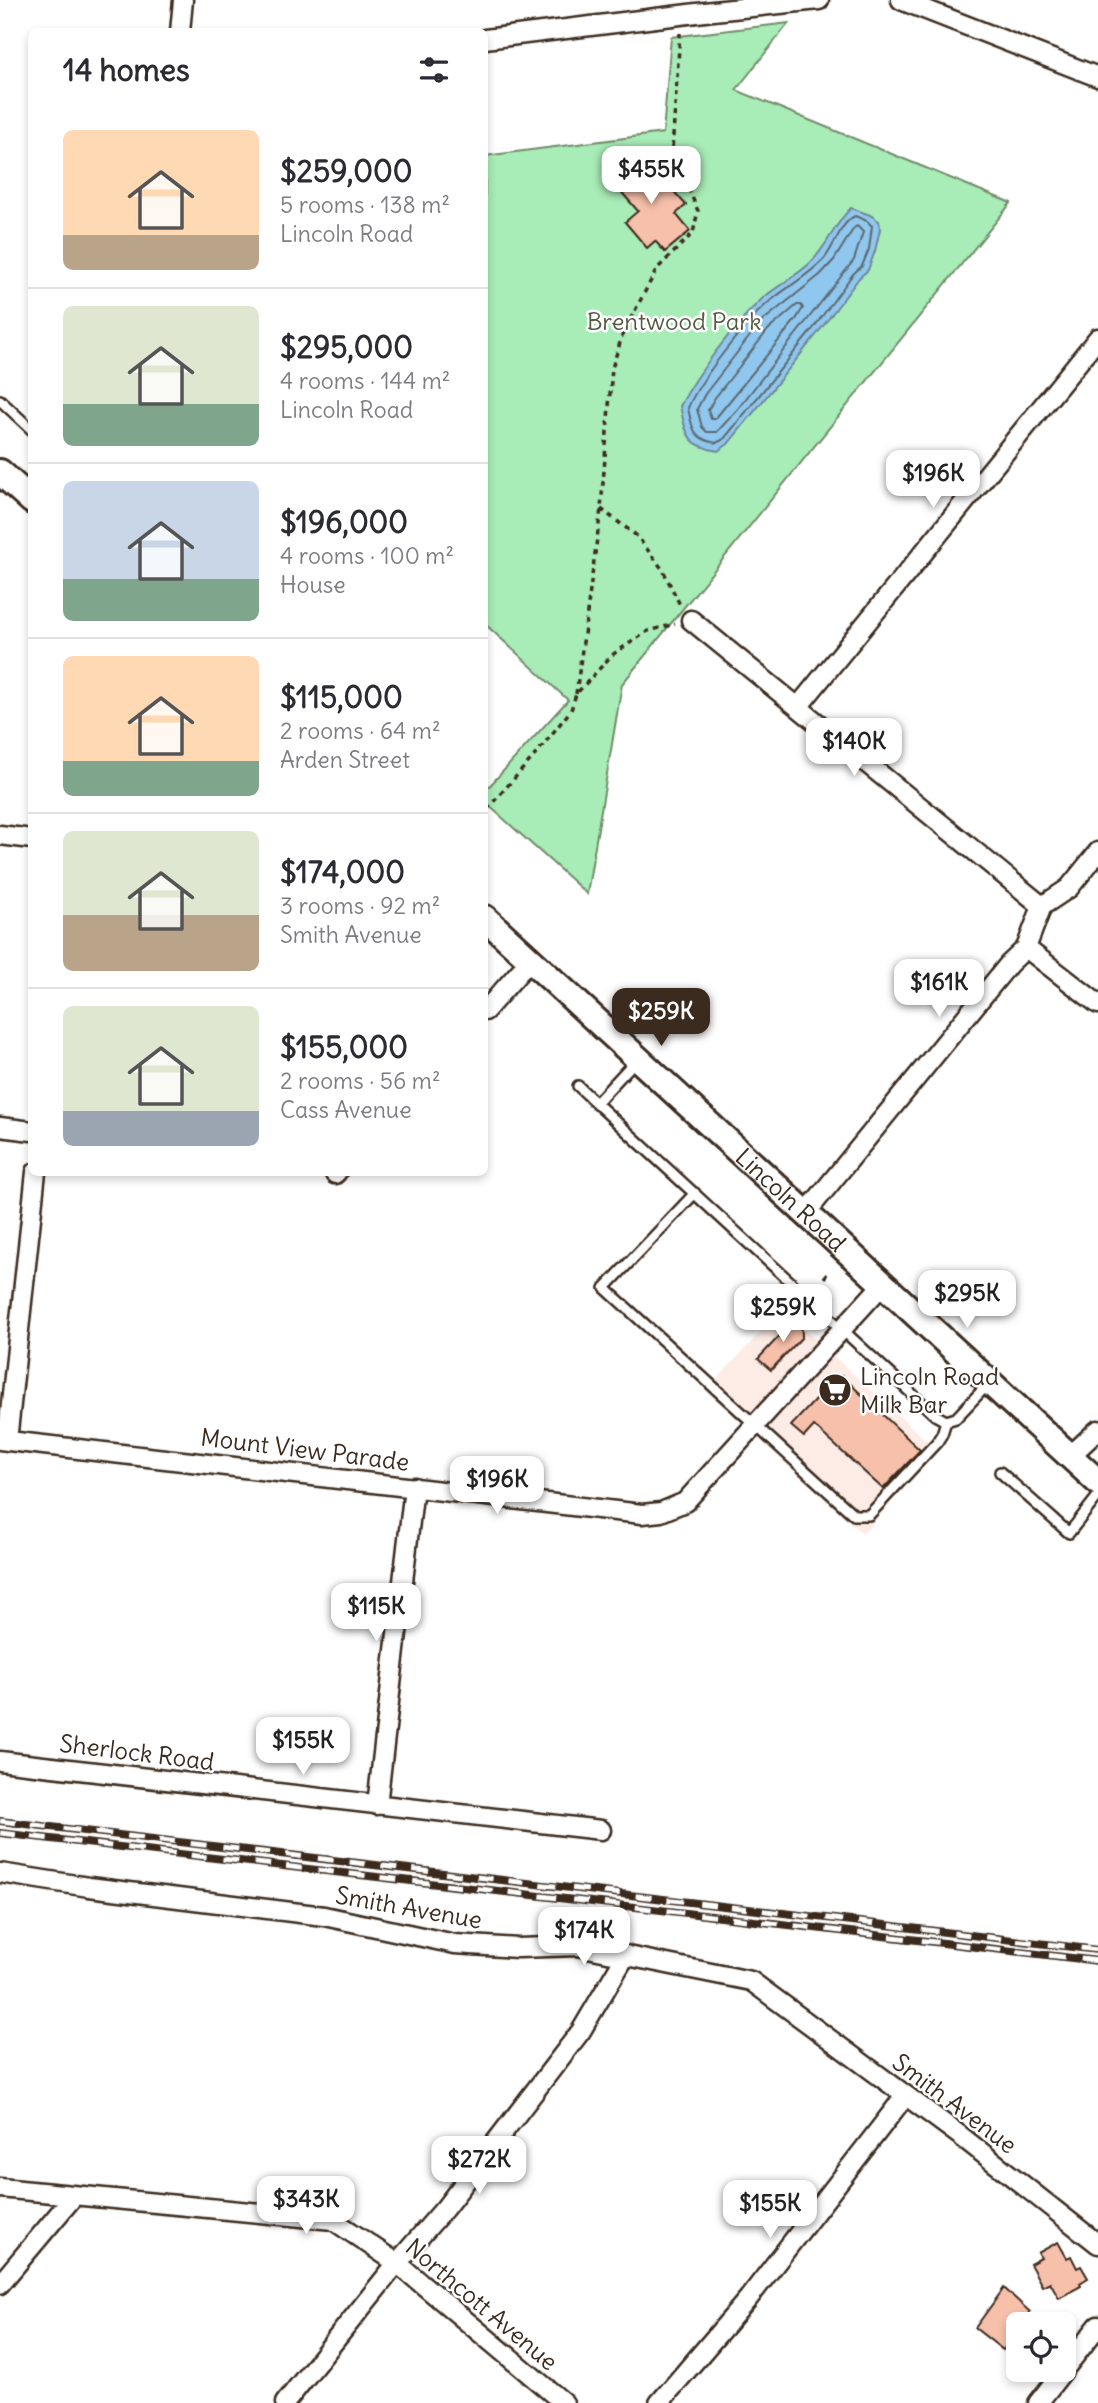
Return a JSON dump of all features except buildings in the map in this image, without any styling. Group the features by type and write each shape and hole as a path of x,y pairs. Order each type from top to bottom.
{"main road":[{"path":"0,472 28,497"},
{"name":"Lincoln Road","path":"488,921 1098,1482"}],"street":[{"path":"180,28 183,0"},
{"path":"488,39 713,10 819,0"},
{"path":"901,0 1098,77"},
{"path":"798,707 1098,338"},
{"path":"691,620 1042,906"},
{"path":"0,835 28,838"},
{"path":"806,1213 1009,964 1026,948 1042,906 1069,888 1098,852"},
{"path":"1026,948 1098,1004"},
{"path":"488,1008 530,960"},
{"path":"0,1127 28,1130"},
{"path":"4,1440 36,1176"},
{"name":"Mount View Parade","path":"4,1440 642,1514 661,1513 685,1502 883,1284"},
{"path":"1070,1456 1098,1430"},
{"path":"377,1805 414,1487"},
{"name":"Sherlock Road","path":"0,1761 601,1830"},
{"name":"Smith Avenue","path":"0,1873 324,1916 455,1944 518,1948 578,1946 751,1981 962,2137 1098,2244"},
{"path":"285,2403 397,2263 446,2208 581,2031 626,1955"},
{"path":"659,2403 748,2299 905,2096"},
{"name":"Northcott Avenue","path":"0,2188 333,2220 397,2263 564,2403"},
{"path":"0,2284 74,2196"},
{"path":"1038,2403 1098,2326"}],"lane":[{"path":"0,400 28,426"},
{"path":"596,1103 638,1057"},
{"path":"578,1086 935,1415 946,1421 956,1418 989,1382"},
{"path":"695,1193 606,1288 755,1426 854,1515 870,1515 937,1442 946,1421"},
{"path":"1000,1472 1069,1533 1098,1496"}],"path":[{"path":"488,808 571,710 576,694 601,509 612,369 623,333 657,269 693,233 698,211 672,150 680,33"},
{"path":"576,694 612,655 648,631 691,620 677,600 663,570 637,536 601,509"}],"shaded area":[{"path":"782,1309 938,1451 863,1534 706,1391"}],"green space":[{"name":"Brentwood Park","path":"789,23 736,90 1011,203 622,684 587,894 488,805 488,788 568,700 488,627 488,156 663,133 671,37"}],"water":[{"path":"851,208 879,221 880,229 868,270 728,444 718,451 700,446 687,431 680,406 697,378 728,335 751,310 815,258"}],"railway":[{"path":"0,1821 1098,1950"},
{"path":"0,1833 1098,1961"}],"place":[{"name":"Lincoln Road Milk Bar","path":"835,1390"}]}
